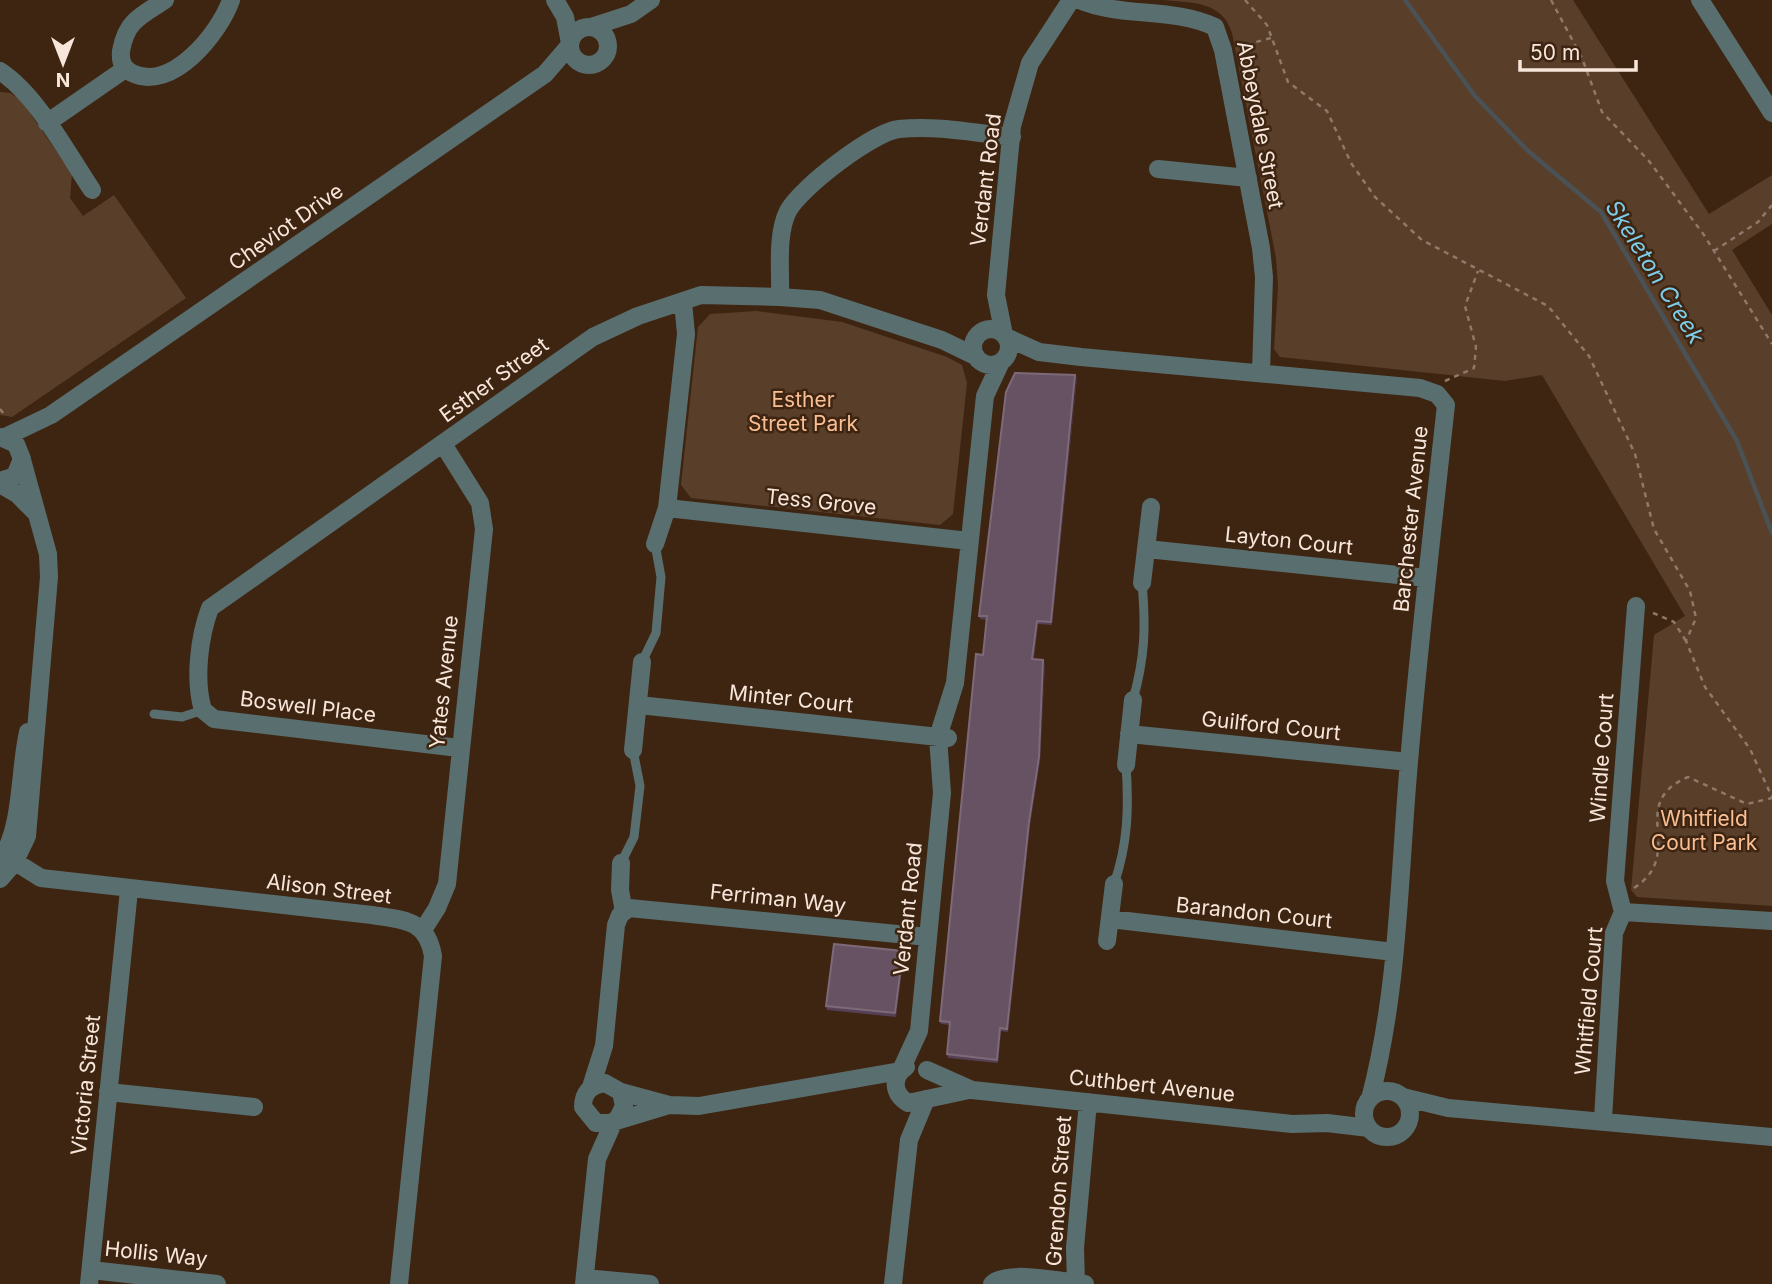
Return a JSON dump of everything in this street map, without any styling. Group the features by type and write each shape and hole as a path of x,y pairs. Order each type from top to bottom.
{"street":[{"path":"125,69 121,50 128,29 141,16 165,0"},
{"path":"125,69 145,78 172,71 185,63 219,26 231,0"},
{"path":"570,44 576,32 631,14 651,0"},
{"name":"Verdant Road","path":"1005,336 996,295 1012,137 1030,63 1071,0"},
{"name":"Abbeydale Street","path":"1079,0 1100,9 1198,19 1215,27 1223,50 1264,277 1261,372"},
{"path":"1700,0 1772,113"},
{"path":"558,4 575,59 590,65 601,61 631,14"},
{"path":"558,4 605,36 608,49"},
{"name":"Cheviot Drive","path":"2,437 51,415 545,74 570,44"},
{"name":"Cheviot Drive","path":"545,74 590,65"},
{"path":"47,122 125,69"},
{"path":"0,71 10,77 47,122 92,190"},
{"path":"780,297 782,241 788,211 806,189 877,137 895,129 920,128 1012,137"},
{"path":"1158,169 1248,178"},
{"name":"Esther Street","path":"203,710 198,687 205,621 210,608 593,337 638,316 701,295 820,300 942,340 976,358"},
{"name":"Verdant Road","path":"978,334 996,295"},
{"path":"655,544 667,508 686,334 683,302"},
{"path":"1039,352 988,365 976,358 973,346 978,334 992,329 1039,352 1420,388 1434,393"},
{"name":"Esther Street","path":"942,340 978,334"},
{"path":"1002,362 1009,350 1005,336"},
{"name":"Verdant Road","path":"926,1069 919,1031 943,793 944,738 955,683 985,396 976,358"},
{"name":"Verdant Road","path":"985,396 1002,362"},
{"name":"Barchester Avenue","path":"1368,1104 1382,1052 1394,952 1409,762 1446,404 1434,393"},
{"name":"Cheviot Drive","path":"0,483 15,475 29,443 51,415"},
{"path":"0,879 6,859 27,836 50,577 38,514 22,460 16,444 2,437"},
{"name":"Yates Avenue","path":"423,930 438,908 447,884 459,748 484,529 480,503 443,444"},
{"path":"0,483 27,502 38,514"},
{"path":"1142,583 1151,507"},
{"name":"Tess Grove","path":"667,508 969,541"},
{"name":"Layton Court","path":"1147,549 1427,578"},
{"name":"Windle Court","path":"1621,904 1615,881 1636,606"},
{"path":"633,750 642,662"},
{"path":"1126,765 1133,700"},
{"name":"Minter Court","path":"639,705 944,738"},
{"name":"Boswell Place","path":"203,710 215,719 228,721 459,748"},
{"name":"Guilford Court","path":"1129,734 1409,762"},
{"name":"Alison Street","path":"6,859 41,878 129,890 372,915 413,923 423,930"},
{"path":"621,863 620,890 624,912 616,925 604,1046 591,1087 583,1100 597,1159 585,1281 650,1284"},
{"path":"1107,941 1114,884"},
{"name":"Victoria Street","path":"90,1277 129,890"},
{"name":"Whitfield Court","path":"1603,1119 1614,933 1621,904 1772,921"},
{"name":"Ferriman Way","path":"624,912 639,907 928,937"},
{"name":"Barandon Court","path":"1110,919 1394,952"},
{"path":"398,1284 433,956 431,940 423,930"},
{"name":"Verdant Road","path":"901,1070 919,1031"},
{"path":"597,1159 624,1106 604,1046"},
{"name":"Barchester Avenue","path":"1382,1052 1399,1094"},
{"path":"586,1114 596,1123 616,1121 669,1105 729,1102 823,1082 852,1081 914,1065 926,1069 933,1087 909,1140 893,1284"},
{"name":"Cuthbert Avenue","path":"926,1069 972,1090"},
{"path":"901,1070 895,1080 909,1140"},
{"path":"852,1081 897,1093 908,1102 926,1099"},
{"path":"591,1087 605,1083 669,1105"},
{"name":"Cuthbert Avenue","path":"926,1099 972,1090 1292,1124 1327,1123 1369,1128"},
{"path":"108,1092 254,1107"},
{"path":"1448,1108 1409,1123 1398,1134 1390,1137 1382,1136 1369,1128 1368,1104 1377,1093 1399,1094 1448,1108 1603,1119 1772,1137"},
{"path":"1399,1094 1410,1109 1409,1123"},
{"name":"Grendon Street","path":"1079,1284 1075,1248 1088,1102"},
{"name":"Cuthbert Avenue","path":"1327,1123 1368,1104"},
{"path":"992,1284 998,1278 1011,1276 1079,1284"},
{"name":"Hollis Way","path":"90,1277 216,1284"}],"lane":[{"path":"642,662 656,633 661,577 655,544"},
{"path":"1133,700 1143,667 1146,637 1142,583"},
{"path":"154,715 182,717 203,710"},
{"path":"621,863 634,837 638,806 640,786 633,750"},
{"path":"1114,884 1124,856 1128,820 1126,765"}],"path":[{"path":"1245,0 1266,24 1288,82 1327,111 1351,163 1376,197 1422,240 1548,306 1589,356 1635,454 1654,529 1690,591 1696,618 1686,641"},
{"path":"1551,0 1583,58 1602,112 1650,161 1714,251 1772,344"},
{"path":"1223,50 1271,38"},
{"path":"1714,251 1758,222 1772,205"},
{"path":"1434,393 1439,383 1474,368 1476,347 1465,306 1478,271"},
{"path":"0,410 4,414"},
{"path":"1621,904 1652,873 1660,857 1657,805 1672,784 1688,777 1747,804 1772,797 1750,749 1704,687 1686,641 1674,622 1636,606"}],"green space":[{"name":"Whitfield Court Park","path":"1163,0 1573,0 1709,214 1772,175 1772,224 1732,250 1772,315 1772,906 1637,897 1631,890 1654,635 1685,616 1542,375 1505,381 1280,357 1274,349 1278,286 1276,258 1232,33 1214,9 1195,3"},
{"path":"0,92 10,93 21,100 72,174 70,198 83,216 114,195 186,298 12,417 0,415"},
{"name":"Esther Street Park","path":"756,311 842,322 947,357 962,365 967,383 953,514 940,525 691,498 681,485 698,327 710,314"}],"building":[{"path":"1015,373 1075,375 1051,622 1037,621 1032,659 1043,660 1039,757 1029,822 1007,1029 1000,1028 997,1060 947,1054 950,1022 940,1021 976,654 983,655 987,616 979,616 1006,392"},
{"path":"834,944 903,951 895,1013 826,1006"}],"waterway":[{"name":"Skeleton Creek","path":"1405,0 1475,96 1527,150 1601,212 1737,441 1772,533"}]}
